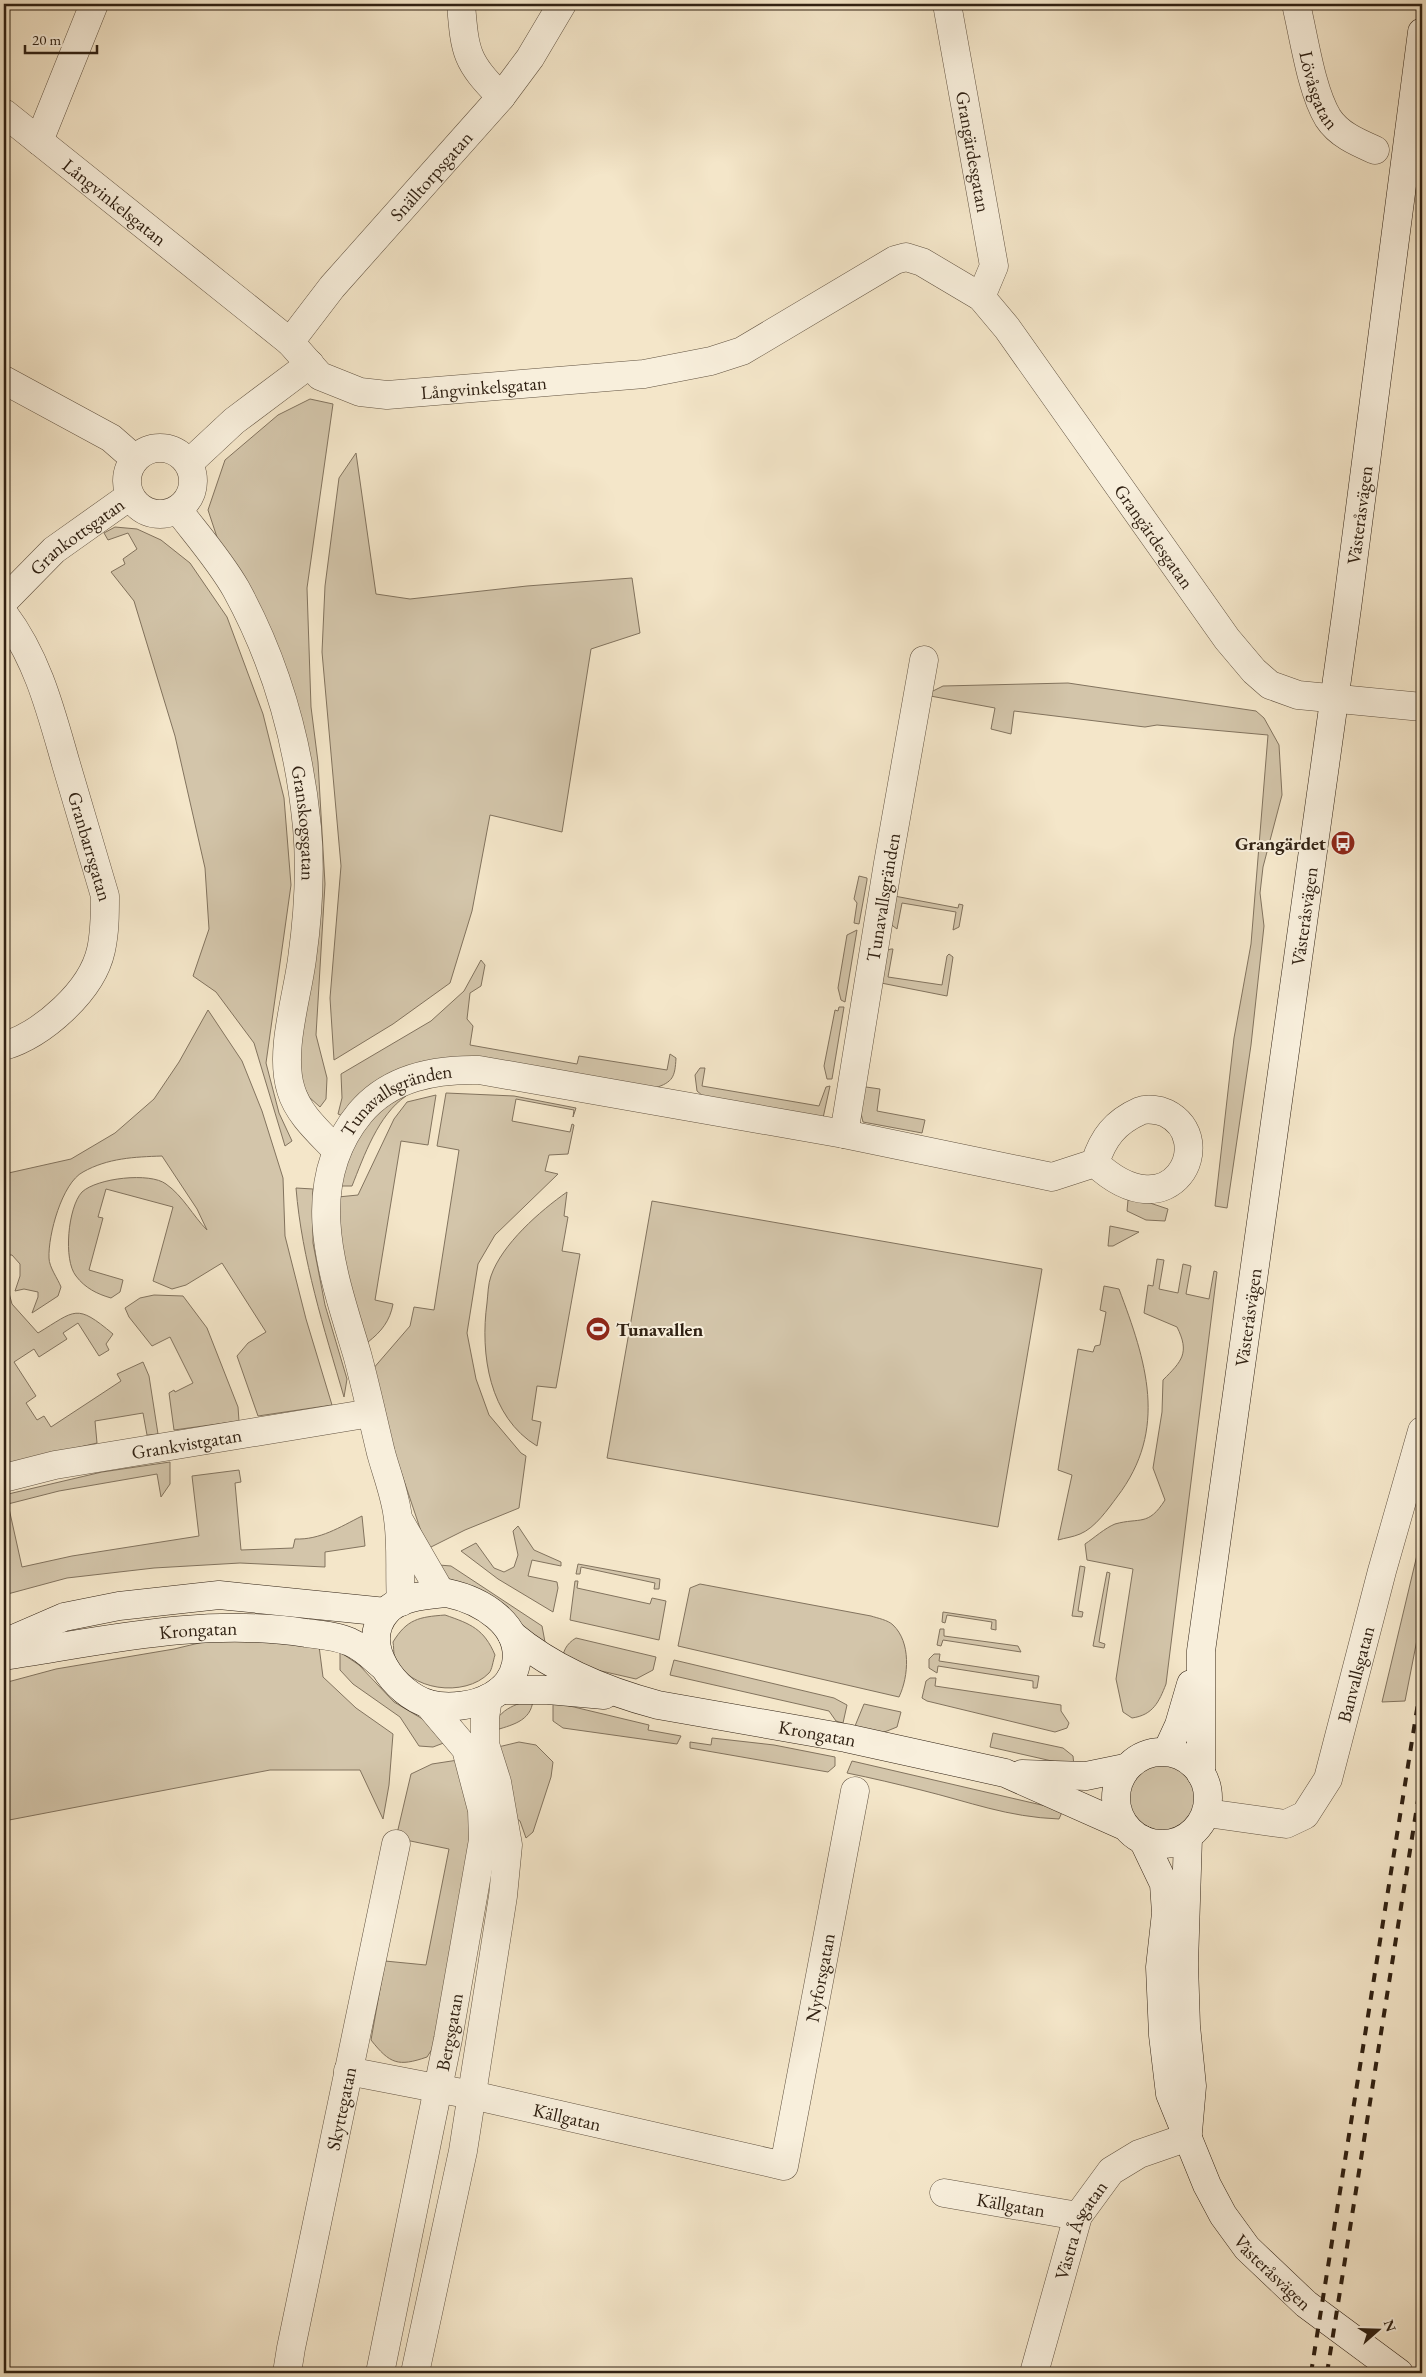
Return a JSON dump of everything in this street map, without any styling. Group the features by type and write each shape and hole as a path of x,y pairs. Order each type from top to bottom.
{"street":[{"path":"39,140 94,4"},
{"path":"461,4 464,39 470,59 502,97"},
{"name":"Snälltorpsgatan","path":"290,342 332,287 502,97 530,58 562,4"},
{"name":"Grangärdesgatan","path":"946,4 994,266 981,297"},
{"name":"Lövåsgatan","path":"1296,4 1318,96 1329,120 1352,140 1376,150"},
{"name":"Västeråsvägen","path":"1201,1774 1201,1651 1334,699 1422,32"},
{"name":"Långvinkelsgatan","path":"4,113 290,342 320,376 360,392 387,395 644,374 674,369 742,351 880,267 906,257 922,262 981,297 1007,328"},
{"name":"Grangärdesgatan","path":"1007,328 1227,639 1254,671 1270,685 1298,695 1422,707"},
{"path":"189,463 234,421 310,364"},
{"path":"4,380 111,438 135,459"},
{"path":"163,448 177,452 189,463 194,476 193,489 187,501 178,510 168,514 146,512 130,496 127,483 128,470 135,459 148,450 163,448"},
{"name":"Grankottsgatan","path":"4,601 54,550 130,496"},
{"name":"Granskogsgatan","path":"178,510 217,560 236,589 272,666 291,734 302,789 309,867 302,960 287,1063 291,1090 306,1119 336,1150"},
{"name":"Granbarrsgatan","path":"4,614 16,630 31,658 45,693 105,896 105,926 101,952 76,995 41,1029 4,1046"},
{"name":"Tunavallsgränden","path":"844,1134 888,863 924,660"},
{"name":"Tunavallsgränden","path":"441,1594 398,1519 360,1364 330,1266 326,1236 328,1197 336,1150 350,1125 369,1102 393,1085 422,1074 451,1069 479,1070 844,1134 1052,1177 1095,1163"},
{"name":"Grankvistgatan","path":"4,1478 55,1465 371,1413"},
{"name":"Banvallsgatan","path":"1207,1813 1286,1824 1305,1815 1328,1779 1382,1570 1422,1431"},
{"name":"Tunavallsgränden","path":"394,1607 398,1519"},
{"path":"441,1594 464,1597 480,1603 502,1621 512,1635 518,1652 515,1667 510,1681 495,1694 461,1705 428,1704 397,1684 384,1667 377,1650 378,1630 394,1607 423,1595 441,1594"},
{"name":"Krongatan","path":"4,1643 64,1617 119,1606 210,1596 272,1599 346,1609 394,1607"},
{"name":"Krongatan","path":"4,1656 173,1630 275,1628 350,1642 367,1652 384,1667"},
{"name":"Krongatan","path":"512,1635 553,1666 628,1697 658,1705 846,1738 1005,1773 1086,1776 1125,1768"},
{"name":"Västeråsvägen","path":"1167,1751 1179,1725 1201,1651"},
{"name":"Krongatan","path":"495,1694 548,1690 628,1697"},
{"name":"Bergsgatan","path":"415,2373 463,2151 503,1896 508,1845 497,1782 485,1744 485,1718 495,1694"},
{"name":"Bergsgatan","path":"380,2373 438,2090 483,1840 482,1810 466,1749 428,1704"},
{"path":"1167,1751 1181,1755 1192,1762 1207,1786 1209,1800 1207,1813 1203,1824 1188,1837 1162,1844 1133,1833 1117,1812 1116,1796 1119,1780 1125,1768 1138,1758 1151,1752 1167,1751"},
{"name":"Krongatan","path":"1005,1773 1082,1806 1133,1833"},
{"name":"Nyforsgatan","path":"784,2166 855,1791"},
{"name":"Västeråsvägen","path":"1133,1833 1164,1884 1166,1913 1160,1967 1163,2035 1170,2094 1222,2215 1247,2248 1306,2304 1399,2373"},
{"name":"Västeråsvägen","path":"1188,1837 1184,1964 1186,2026 1192,2086 1188,2137"},
{"name":"Skyttegatan","path":"287,2373 396,1844"},
{"name":"Källgatan","path":"348,2071 438,2090 472,2095 784,2166"},
{"name":"Västra Åsgatan","path":"1034,2373 1078,2216 1111,2171 1139,2154 1188,2137"},
{"name":"Källgatan","path":"944,2193 1078,2216"}],"shaded area":[{"path":"310,399 333,404 307,588 311,707 318,762 325,884 316,1035 327,1078 326,1099 320,1107 309,1097 299,1076 313,827 208,510 225,460 278,415"},
{"path":"356,453 376,594 410,599 527,586 632,578 640,633 591,649 562,832 490,815 472,911 450,983 393,1024 334,1060 330,998 341,866 322,652 325,586 339,478"},
{"path":"115,527 137,529 161,540 190,563 227,617 263,714 284,798 291,885 266,1063 279,1113 292,1141 285,1146 254,1043 216,992 193,976 209,929 205,868 175,736 134,601 111,572 125,564 123,559 137,549 128,533 108,540 104,533"},
{"path":"1068,683 1256,711 1264,718 1279,745 1282,795 1263,867 1260,893 1264,926 1251,1045 1227,1208 1215,1206 1234,1038 1251,944 1268,735 1157,725 1145,727 1014,711 1011,734 991,729 995,708 925,695 943,686"},
{"path":"859,876 867,878 867,880 859,924 854,923 857,903 854,899"},
{"path":"889,895 958,908 959,904 963,905 959,927 953,930 956,912 902,903 897,929 885,920"},
{"path":"857,930 845,1002 841,1000 838,988 847,935"},
{"path":"893,949 888,977 942,985 947,956 949,954 953,957 947,996 876,982 881,952"},
{"path":"481,960 485,965 481,986 470,993 467,1019 473,1026 470,1045 577,1064 579,1056 667,1070 670,1054 676,1058 672,1078 655,1088 474,1059 343,1116 338,1114 342,1098 341,1074 431,1021 464,991"},
{"path":"839,1007 844,1007 832,1079 827,1079 824,1066 835,1010 838,1011"},
{"path":"208,1010 242,1061 262,1111 283,1178 285,1236 306,1319 332,1405 258,1416 237,1356 248,1343 266,1332 222,1263 186,1285 172,1289 153,1281 173,1207 106,1189 98,1217 103,1218 89,1270 123,1280 120,1292 111,1298 87,1287 76,1276 69,1258 68,1246 73,1209 82,1192 99,1183 124,1178 158,1180 178,1194 207,1230 197,1209 162,1156 112,1161 92,1167 75,1178 58,1210 49,1248 49,1262 61,1287 58,1296 32,1313 38,1292 24,1289 15,1291 20,1276 20,1264 12,1255 4,1255 4,1174 71,1159 115,1133 154,1099 179,1062"},
{"path":"700,1068 705,1068 702,1086 819,1106 826,1087 830,1086 823,1118 703,1096 697,1091 695,1075"},
{"path":"859,1086 880,1089 877,1111 925,1120 922,1133 863,1122 857,1097"},
{"path":"446,1093 514,1096 576,1108 573,1117 574,1110 516,1099 512,1121 570,1132 572,1124 574,1125 568,1154 549,1155 545,1171 558,1174 495,1235 478,1264 467,1333 476,1379 489,1415 521,1453 526,1456 519,1508 465,1530 427,1549 391,1442 372,1370 410,1326 414,1307 434,1310 459,1150 437,1146"},
{"path":"436,1095 428,1145 401,1141 375,1300 393,1304 390,1316 384,1326 368,1342 362,1338 338,1244 338,1197 358,1195 394,1119 407,1102"},
{"path":"406,1096 387,1114 380,1125 367,1149 352,1186 339,1186 355,1145 370,1121 392,1102"},
{"path":"296,1188 313,1189 313,1243 325,1305 347,1379 344,1397 309,1268 303,1241"},
{"path":"567,1192 564,1216 568,1217 562,1251 580,1254 556,1388 537,1386 532,1420 541,1422 537,1446 521,1434 508,1419 491,1383 485,1343 488,1289 496,1264 513,1240 534,1218"},
{"path":"1128,1200 1150,1203 1168,1209 1165,1221 1146,1220 1127,1211"},
{"path":"652,1201 1042,1269 998,1527 607,1458"},
{"path":"1110,1226 1139,1232 1113,1246 1108,1246"},
{"path":"1157,1259 1164,1260 1159,1289 1178,1293 1183,1264 1191,1266 1186,1294 1209,1299 1214,1271 1217,1272 1166,1684 1161,1696 1150,1711 1132,1718 1123,1712 1116,1679 1133,1569 1087,1560 1085,1544 1115,1524 1148,1518 1154,1514 1165,1500 1153,1468 1162,1412 1163,1380 1179,1362 1182,1356 1183,1344 1177,1327 1144,1313 1148,1285 1153,1286"},
{"path":"4,1281 6,1282 12,1304 38,1333 61,1319 76,1313 91,1318 113,1334 106,1344 109,1350 99,1356 78,1323 63,1333 67,1339 39,1357 34,1349 14,1362 36,1396 26,1403 37,1420 44,1416 51,1427 121,1381 117,1374 143,1362 149,1376 158,1434 147,1435 143,1413 95,1421 97,1443 4,1465"},
{"path":"1104,1286 1119,1289 1129,1316 1144,1369 1148,1394 1148,1420 1143,1446 1133,1471 1117,1497 1101,1518 1086,1531 1058,1540 1072,1475 1058,1470 1078,1349 1093,1352 1095,1346 1100,1345 1106,1312 1100,1310"},
{"path":"154,1295 183,1296 207,1328 238,1407 239,1421 174,1430 169,1393 193,1383 170,1337 152,1346 129,1317 125,1308 140,1298"},
{"path":"170,1462 170,1484 161,1497 157,1474 59,1491 8,1504 22,1567 72,1556 199,1536 192,1476 239,1470 241,1482 235,1483 241,1550 293,1548 295,1539 321,1535 362,1516 365,1546 325,1552 325,1567 240,1563 154,1568 67,1578 4,1595 4,1495 102,1472"},
{"path":"518,1526 534,1550 561,1562 561,1566 532,1560 528,1576 557,1582 558,1588 553,1612 498,1579 461,1551 476,1543 494,1568 504,1572 514,1567 518,1555 513,1531"},
{"path":"1422,1534 1422,1614 1405,1701 1382,1702"},
{"path":"578,1564 660,1579 659,1589 654,1589 655,1583 581,1567 580,1574 576,1574"},
{"path":"439,1565 451,1566 542,1626 545,1642 541,1653 444,1577"},
{"path":"1080,1566 1085,1567 1078,1611 1083,1612 1082,1617 1072,1616"},
{"path":"1107,1572 1110,1573 1099,1642 1105,1644 1104,1648 1093,1646"},
{"path":"575,1581 578,1581 577,1588 650,1604 652,1598 666,1601 659,1640 570,1620"},
{"path":"700,1584 871,1616 888,1622 899,1632 905,1650 905,1679 899,1697 678,1646 690,1588"},
{"path":"943,1612 996,1620 996,1630 991,1629 992,1622 947,1615 945,1623 942,1622"},
{"path":"445,1615 462,1621 476,1629 491,1646 495,1655 491,1670 479,1681 466,1686 452,1688 424,1684 402,1668 395,1657 393,1642 403,1628 421,1618"},
{"path":"940,1629 944,1629 944,1636 1018,1646 1021,1652 943,1640 941,1646 937,1645"},
{"path":"220,1638 319,1646 323,1677 356,1708 393,1734 389,1785 383,1819 360,1770 270,1770 4,1821 4,1683 56,1669 174,1649"},
{"path":"576,1638 656,1657 653,1670 636,1679 562,1662 566,1648"},
{"path":"340,1652 359,1665 394,1702 441,1730 449,1741 433,1747 419,1746 400,1717 353,1684 340,1670"},
{"path":"934,1654 940,1654 939,1661 1039,1676 1037,1688 1033,1688 1033,1681 938,1666 937,1673 929,1668 929,1659"},
{"path":"674,1660 834,1698 847,1705 843,1723 836,1721 829,1711 670,1675"},
{"path":"930,1678 936,1678 935,1686 1061,1705 1061,1711 1069,1723 1067,1728 1055,1732 927,1701 922,1698 926,1681"},
{"path":"533,1700 524,1718 493,1731 498,1718 507,1709"},
{"path":"553,1702 649,1725 648,1730 681,1736 677,1744 563,1728 553,1721"},
{"path":"864,1704 901,1712 897,1727 882,1733 855,1726"},
{"path":"993,1733 1063,1748 1073,1756 1074,1766 990,1747"},
{"path":"712,1738 774,1745 835,1757 835,1766 828,1772 690,1748 690,1742 711,1745"},
{"path":"519,1742 536,1745 553,1762 551,1777 533,1832 526,1838 520,1821 511,1815 494,1748"},
{"path":"458,1760 473,1814 472,1872 440,2037 427,2057 409,2062 395,2061 389,2059 371,2040 385,1961 426,1965 449,1849 396,1838 411,1774 432,1764"},
{"path":"852,1761 1063,1810 1059,1819 1005,1812 847,1773"},
{"path":"1162,1764 1175,1767 1187,1774 1194,1786 1197,1799 1194,1812 1187,1824 1175,1831 1162,1834 1149,1831 1137,1824 1130,1812 1127,1799 1130,1786 1137,1774 1149,1767"}],"railway":[{"path":"1311,2373 1422,1678"},
{"path":"1327,2373 1422,1775"}],"place":[{"name":"Grangärdet","path":"1343,843"},
{"name":"Tunavallen","path":"598,1329"}]}
